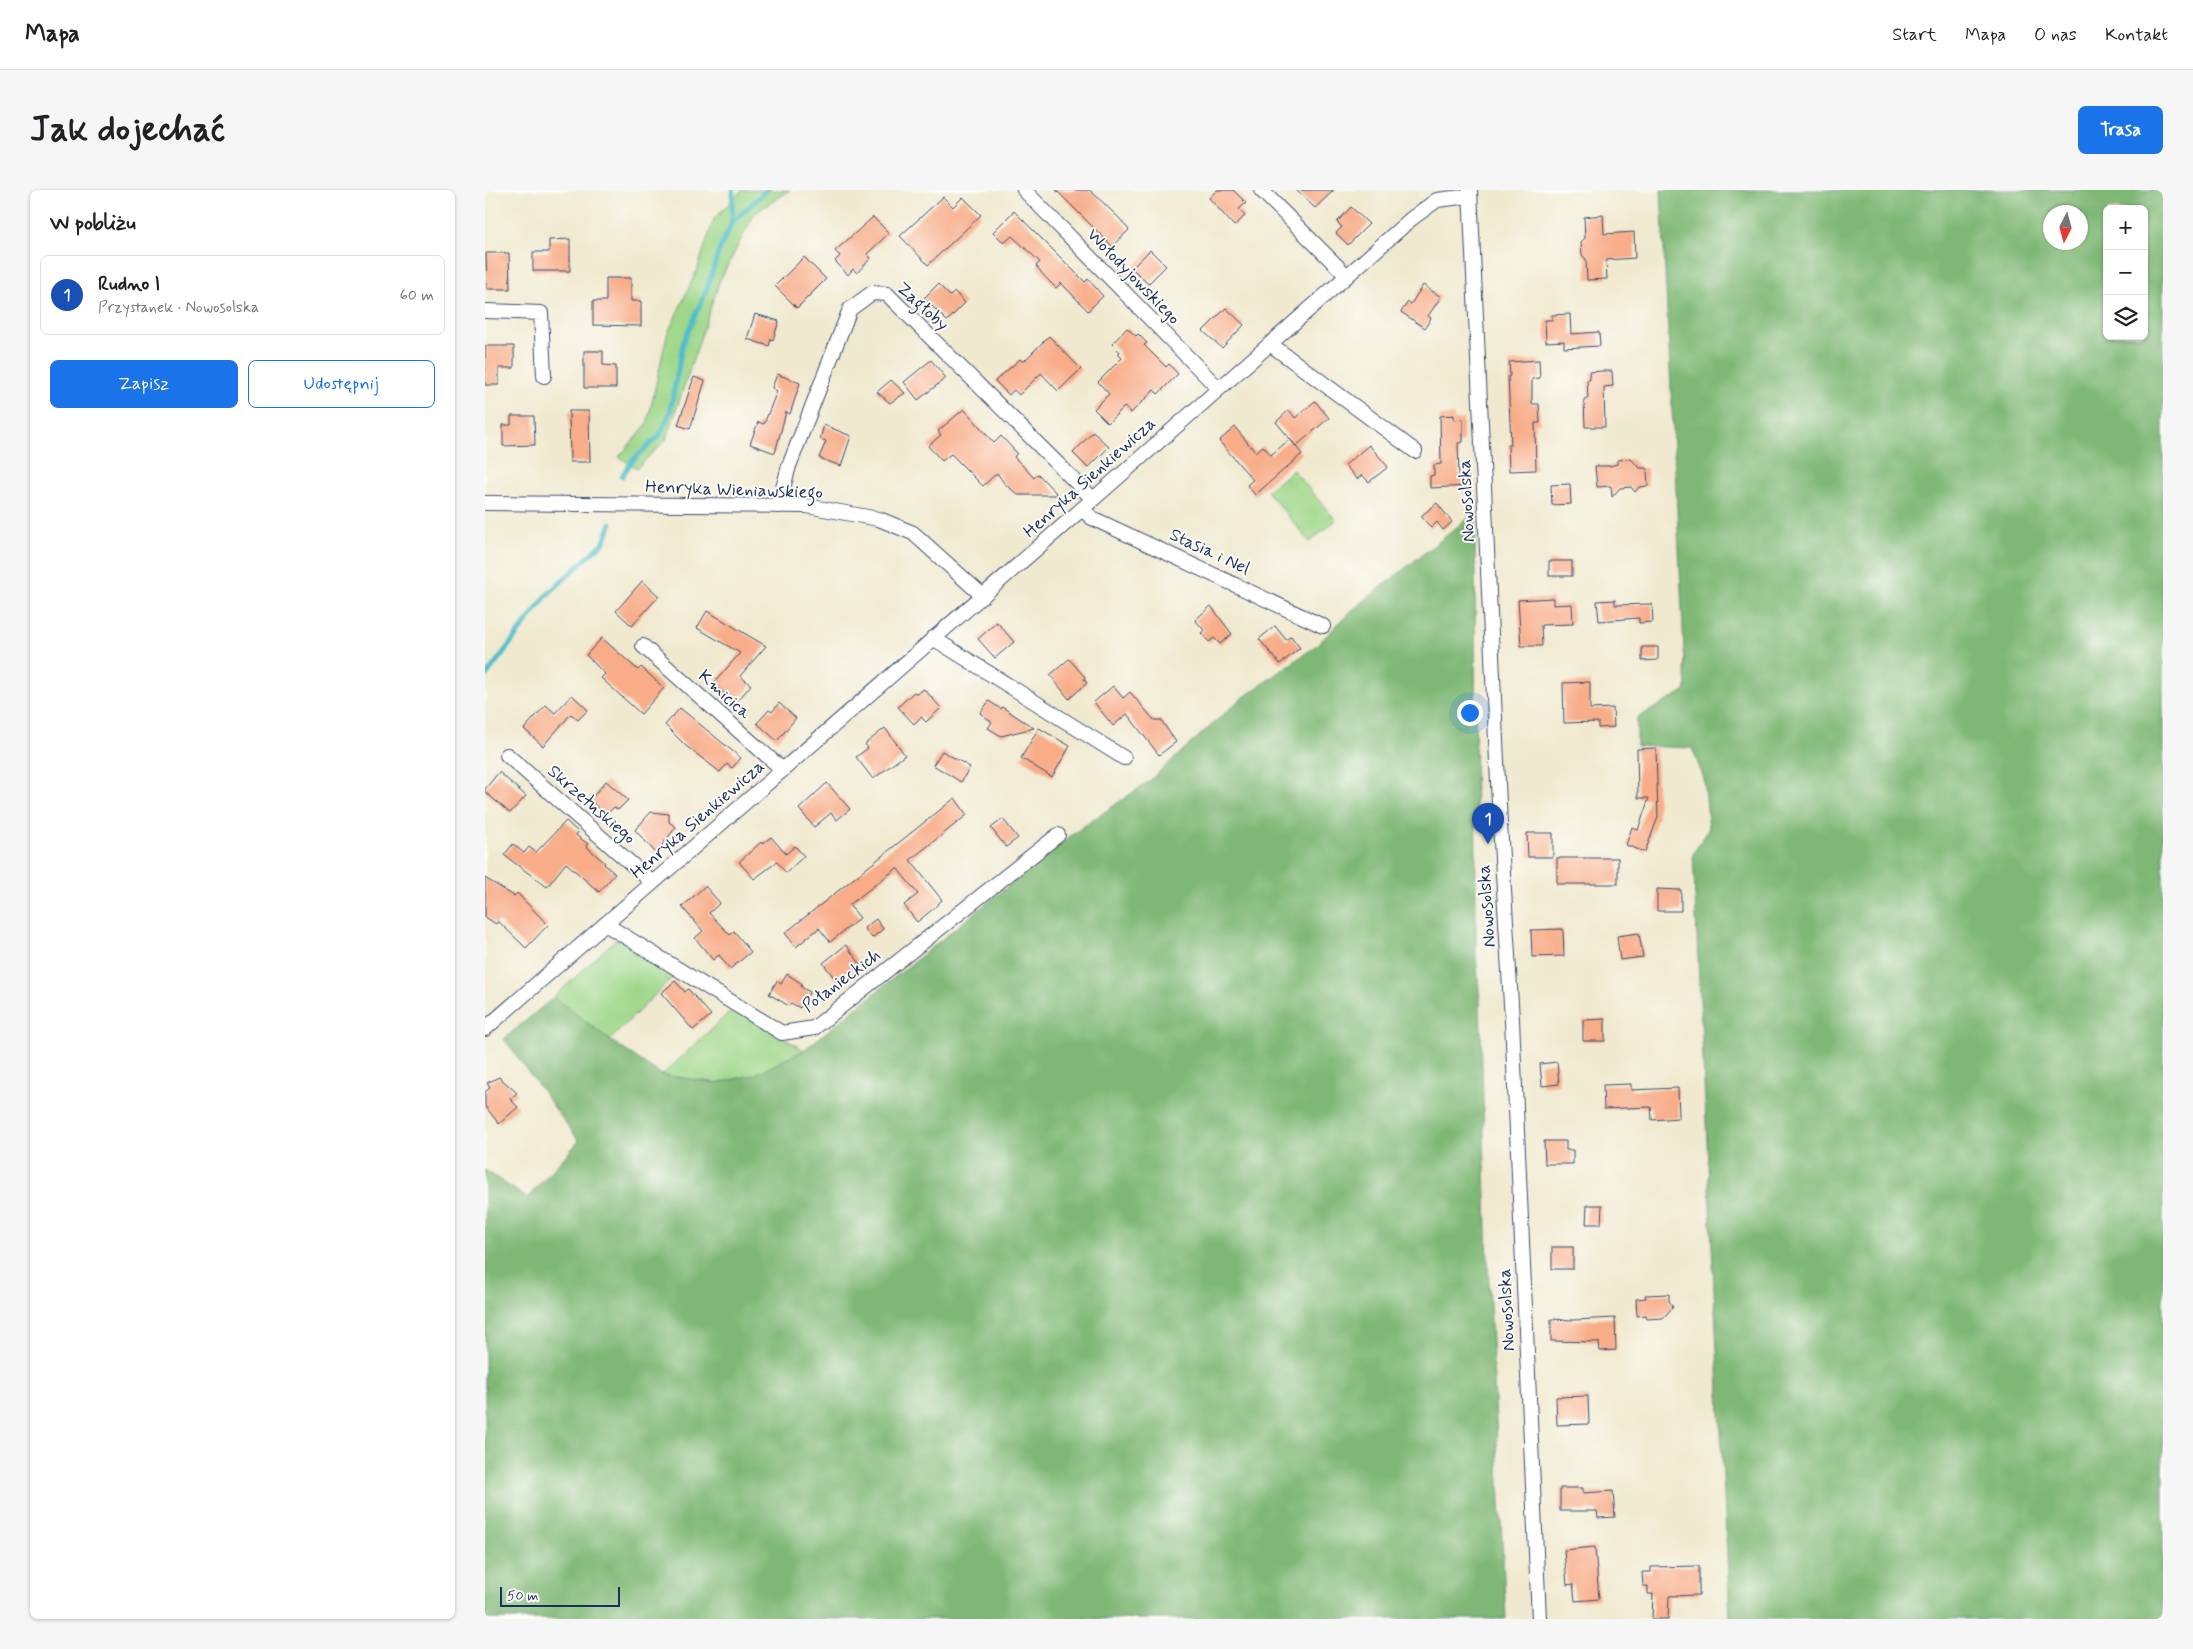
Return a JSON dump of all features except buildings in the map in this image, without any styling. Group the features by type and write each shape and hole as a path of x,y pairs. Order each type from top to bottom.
{"street":[{"name":"Wołodyjowskiego","path":"1024,190 1218,388"},
{"path":"1261,190 1347,276"},
{"name":"Henryka Sienkiewicza","path":"485,1029 983,596 1424,207 1445,198 1470,193"},
{"name":"Nowosolska","path":"1470,193 1500,825 1512,1020 1539,1619"},
{"name":"Zagłoby","path":"778,506 789,466 850,309 872,293 887,294 1093,499"},
{"path":"485,311 541,313 544,376"},
{"path":"1270,344 1415,451"},
{"name":"Henryka Wieniawskiego","path":"485,504 807,506 846,512 879,519 913,533 983,596"},
{"name":"Stasia i Nel","path":"1082,508 1092,518 1323,626"},
{"path":"933,638 1124,758"},
{"name":"Kmicica","path":"643,646 783,770"},
{"name":"Skrzetuskiego","path":"507,755 652,882"},
{"name":"Połanieckich","path":"605,924 782,1033 814,1028 1057,835"}],"green space":[{"path":"742,190 790,190 755,213 720,280 666,440 637,468 619,457 647,424 667,335 697,270 714,219"},
{"path":"1661,190 2163,190 2163,1619 1730,1619 1693,854 1709,828 1704,779 1692,748 1637,746 1637,718 1686,690"},
{"path":"1293,470 1336,520 1310,542 1267,491"},
{"path":"1475,513 1476,955 1480,1002 1488,1263 1506,1619 485,1619 485,1170 527,1198 579,1141 504,1039 554,997 610,1040 662,1075 717,1083 754,1075 804,1050 1077,831 1148,782 1237,702 1317,645 1351,611"},
{"path":"618,937 675,975 610,1040 554,997"},
{"path":"734,1008 804,1050 754,1075 717,1083 662,1075"}],"waterway":[{"path":"732,222 733,190"},
{"path":"622,476 632,461 660,435 670,412 683,343 706,291 720,248 732,222 767,190"},
{"path":"485,677 547,595 604,542 611,523"}],"place":[{"name":"Rudno I","path":"1488,844"}]}
